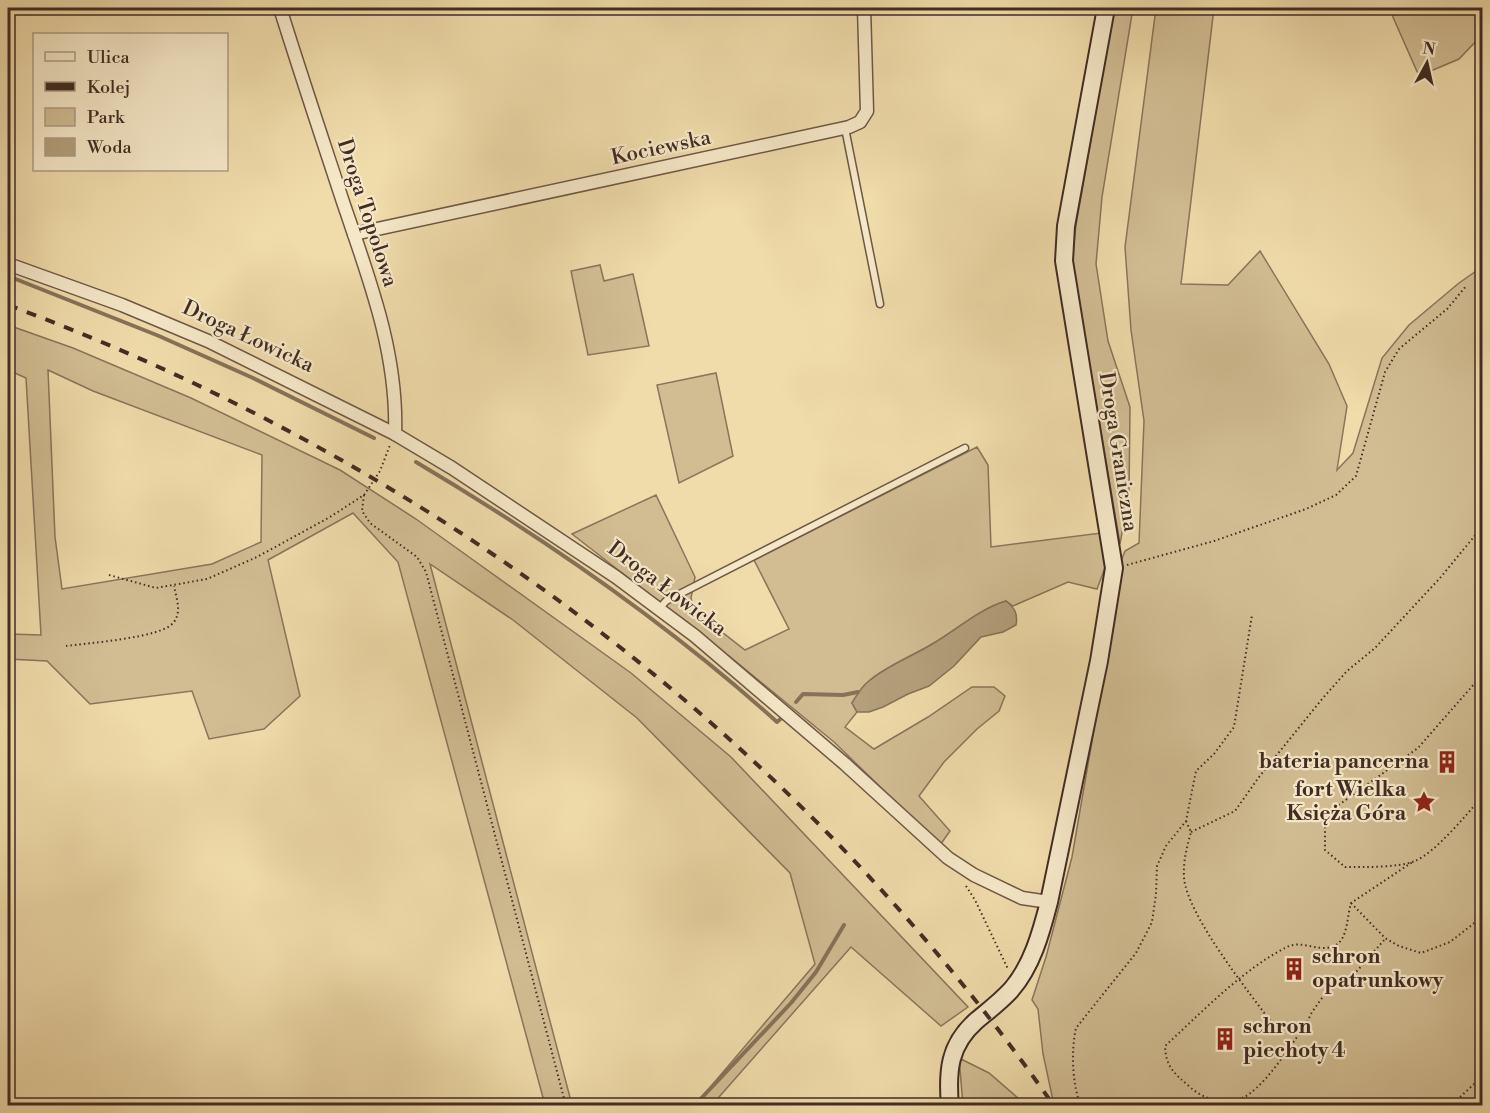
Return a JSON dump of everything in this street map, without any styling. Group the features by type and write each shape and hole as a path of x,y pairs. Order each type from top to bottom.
{"street":[{"name":"Droga Topolowa","path":"280,8 373,291 392,364 396,404 395,434"},
{"name":"Kociewska","path":"354,234 845,128 860,122 867,111 864,8"},
{"name":"Droga Graniczna","path":"1049,902 1099,661 1114,568 1064,261 1065,226 1106,8"},
{"name":"Droga Łowicka","path":"8,264 122,305 208,341 395,434 452,468 616,577 695,636 845,764 948,858 974,875 1022,898 1049,902"},
{"path":"950,1106 951,1058 960,1039 976,1021 1012,989 1032,957 1049,902"}],"lane":[{"path":"845,128 880,304"},
{"path":"659,609 666,601 964,448"}],"path":[{"path":"1114,568 1214,541 1306,509 1336,495 1356,476 1385,372 1399,349 1447,309 1467,285"},
{"path":"109,575 156,588 207,579 257,557 330,517 364,495 380,471 395,434"},
{"path":"364,495 362,511 370,523 417,557 426,572 566,1106"},
{"path":"1191,832 1235,811 1259,777 1322,699 1347,671 1375,648 1440,578 1482,527"},
{"path":"66,646 125,639 166,630 175,621 179,607 174,585"},
{"path":"1082,1106 1073,1065 1073,1041 1076,1028 1136,953 1152,922 1157,866 1166,846 1186,821 1196,771 1214,754 1234,727 1252,615"},
{"path":"1414,861 1380,866 1345,867 1325,850 1325,828 1336,807 1418,748 1482,675"},
{"path":"1385,938 1357,971 1336,984 1322,998 1305,1026 1263,1081 1248,1095 1234,1100 1206,1099 1192,1090 1170,1068 1165,1046 1239,979 1288,946 1299,944 1318,949 1335,946 1344,938 1351,903 1440,842 1482,797"},
{"path":"1186,821 1191,832 1185,857 1184,879 1191,906 1239,979 1275,1027 1305,1026"},
{"path":"964,883 1007,964 1012,989"},
{"path":"1351,903 1385,938 1399,946 1421,953 1450,942 1482,917"},
{"path":"1450,1106 1482,1077"}],"green space":[{"path":"1114,8 1133,8 1102,197 1096,264 1108,341 1130,407 1129,493 1120,544 1072,261 1076,225"},
{"path":"1156,8 1214,8 1181,284 1228,285 1260,251 1329,364 1347,406 1337,470 1353,453 1382,358 1409,325 1482,267 1482,1105 1054,1105 1043,1054 1038,1009 1032,1000 1046,957 1072,857 1101,689 1110,589 1125,551 1139,543 1144,421 1131,330 1125,247"},
{"path":"1389,8 1482,8 1482,35 1459,59 1419,76"},
{"path":"600,265 604,281 633,274 649,346 588,355 571,271"},
{"path":"8,325 73,348 191,398 340,470 416,519 631,673 731,757 968,1007 941,1026 851,947 712,1105 695,1105 815,964 790,873 637,718 513,620 430,564 572,1105 545,1105 398,562 353,513 268,560 300,696 264,729 209,739 192,691 90,704 47,661 8,659 8,634 41,635 26,378 8,370","holes":["48,370 93,391 262,455 261,542 212,564 62,589 55,537"]},
{"path":"716,373 733,456 679,483 657,385"},
{"path":"977,447 988,465 991,547 1101,533 1106,565 1097,589 1068,582 1013,606 1006,601 996,605 876,675 859,691 852,703 857,712 845,727 874,749 928,717 972,687 994,687 1005,696 999,711 944,762 919,796 950,831 940,845 834,742 729,656 572,534 656,495 695,577 691,598 694,610 745,650 789,629 754,560"},
{"path":"959,1058 989,1073 1026,1105 963,1105"}],"water":[{"path":"1006,601 1015,612 1016,625 1003,632 981,637 954,666 929,686 883,707 869,712 857,712 852,703 859,691 876,675 934,643 978,614"}],"waterway":[{"path":"8,276 159,336 253,378 374,438"},
{"path":"416,462 511,521 603,583 692,650 777,722 784,716"},
{"path":"796,702 803,694 843,695 858,692"},
{"path":"694,1106 791,1003 816,972 844,925"}],"railway":[{"path":"8,305 163,369 312,444 456,530 592,626 721,732 841,847 953,972 1054,1106"}],"place":[{"name":"bateria pancerna","path":"1447,762"},
{"name":"fort Wielka Księża Góra","path":"1424,802"},
{"name":"schron opatrunkowy","path":"1294,969"},
{"name":"schron piechoty 4","path":"1225,1039"}]}
